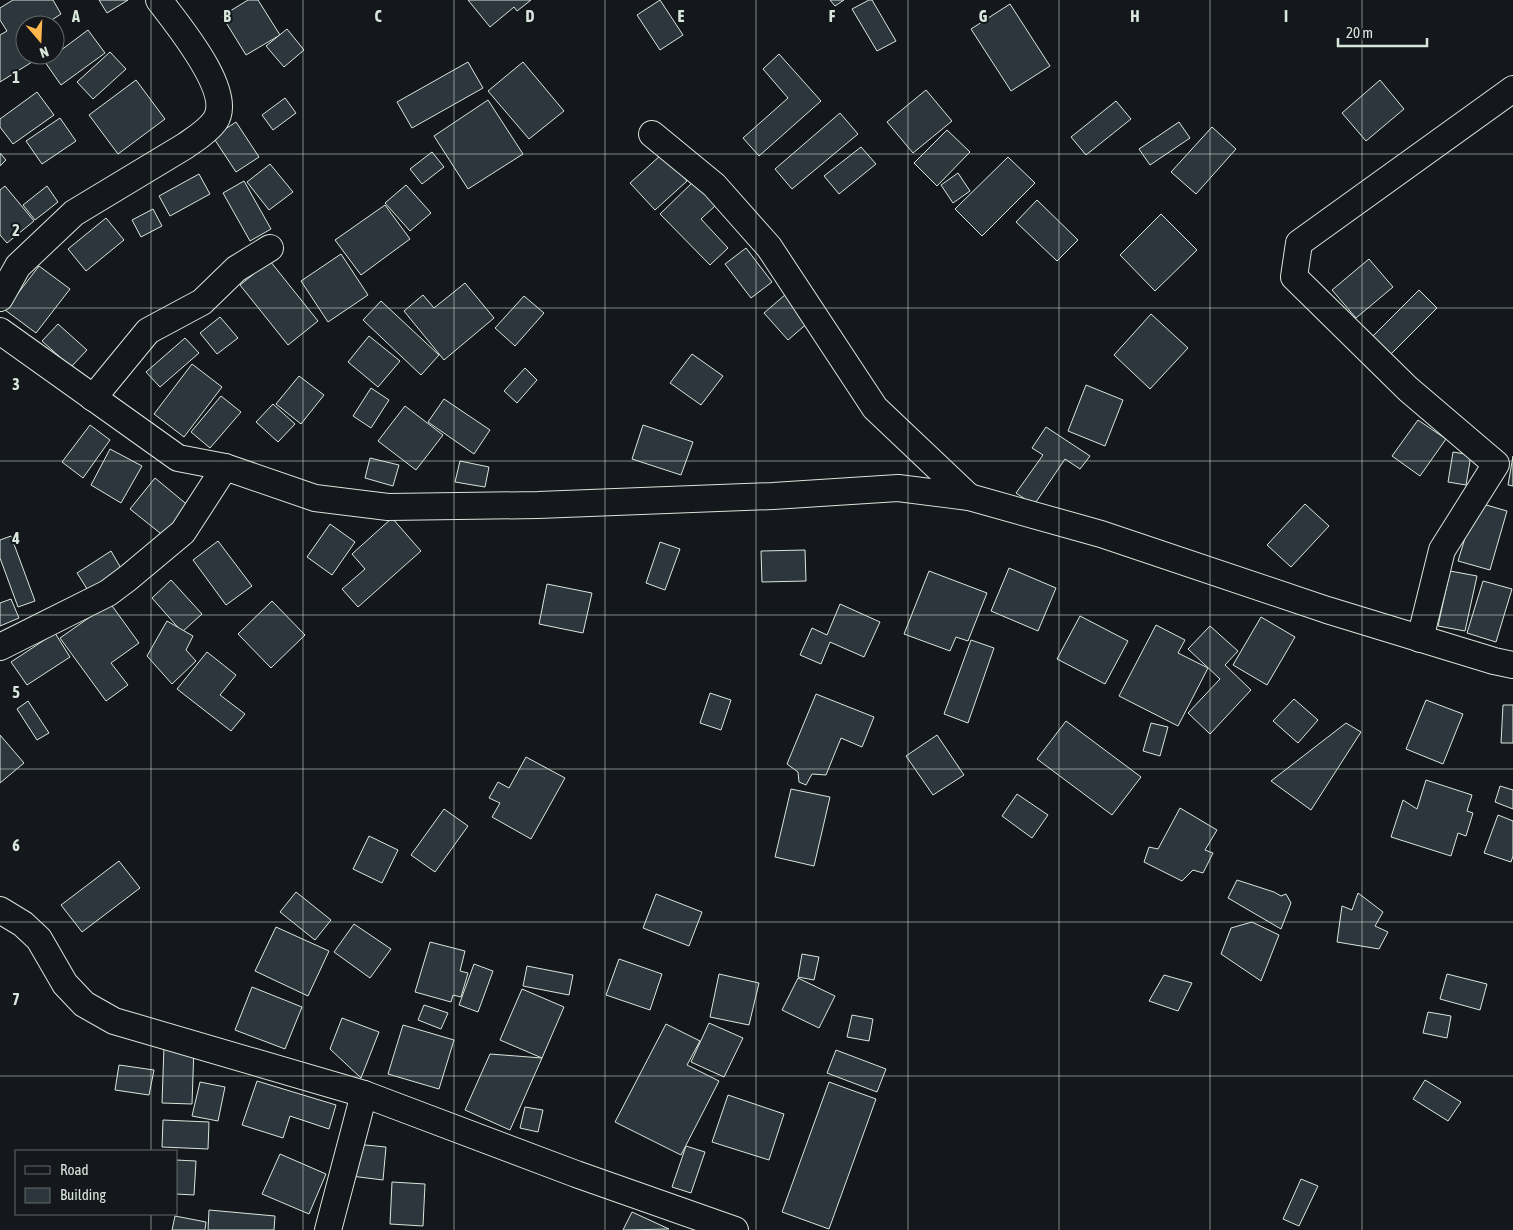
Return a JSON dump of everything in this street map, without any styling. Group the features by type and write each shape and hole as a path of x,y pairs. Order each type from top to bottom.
{"street":[{"path":"0,298 18,266 74,213 185,146 202,134 216,120 218,105 213,78 200,55 159,0"},
{"path":"1420,639 1442,550 1496,464 1408,389 1294,277 1299,243 1513,89"},
{"path":"652,134 714,184 769,247 875,408 969,497"},
{"path":"93,398 148,331 202,302 236,269 270,248"},
{"path":"0,331 178,458 225,467 315,498 388,507 773,496 898,488 969,497 1100,534 1327,610 1494,661 1513,665"},
{"path":"0,647 108,593 128,578 183,532 225,467"},
{"path":"0,910 23,924 39,939 65,984 84,1004 114,1021 364,1094 576,1174 735,1230"},
{"path":"328,1230 364,1094"}],"building":[{"path":"13,0 53,0 61,14 15,15 15,65 27,65 0,82 0,35 7,31 0,20 0,8"},
{"path":"99,0 128,0 107,13"},
{"path":"248,0 258,0 280,35 246,55 222,16"},
{"path":"468,0 531,0 517,11 514,7 490,27"},
{"path":"660,0 683,35 660,50 637,15"},
{"path":"830,0 844,0 835,6"},
{"path":"872,0 896,41 877,51 852,9"},
{"path":"1010,4 1050,66 1011,91 971,29"},
{"path":"287,29 304,50 284,67 266,46"},
{"path":"88,30 105,53 61,85 47,65 65,65 65,47"},
{"path":"110,52 126,69 93,99 77,82"},
{"path":"779,54 821,101 759,156 743,138 788,98 763,69"},
{"path":"468,62 483,88 412,128 397,102"},
{"path":"523,62 564,111 529,139 488,91"},
{"path":"136,80 165,119 118,154 89,115"},
{"path":"1380,80 1404,109 1366,141 1342,113"},
{"path":"926,90 952,121 913,153 887,122"},
{"path":"37,92 54,115 13,144 0,127 0,119"},
{"path":"285,98 296,113 273,130 262,115"},
{"path":"488,100 523,154 468,189 434,136"},
{"path":"1116,101 1131,119 1086,155 1071,137"},
{"path":"840,113 858,134 792,189 775,169"},
{"path":"60,118 76,141 42,164 26,141"},
{"path":"236,122 259,157 236,172 213,137"},
{"path":"1179,122 1190,138 1150,165 1139,149"},
{"path":"1212,127 1236,149 1196,194 1171,172"},
{"path":"947,130 970,152 937,186 914,163"},
{"path":"861,147 876,164 839,194 824,176"},
{"path":"432,152 444,167 422,184 410,169"},
{"path":"0,153 6,160 0,166"},
{"path":"662,154 687,181 655,210 630,183"},
{"path":"1008,157 1035,183 982,236 955,209"},
{"path":"270,164 293,192 269,210 247,182"},
{"path":"958,173 970,191 953,203 941,185"},
{"path":"199,174 210,194 170,216 159,196"},
{"path":"244,181 271,229 250,241 223,193"},
{"path":"694,181 716,205 701,219 728,248 710,265 660,214"},
{"path":"406,185 431,213 410,231 385,203"},
{"path":"5,186 34,221 7,243 0,235 0,190"},
{"path":"47,186 58,202 35,220 23,205"},
{"path":"1037,200 1078,240 1057,261 1016,222"},
{"path":"385,205 410,239 361,275 335,240"},
{"path":"153,209 162,226 141,237 132,220"},
{"path":"1161,214 1197,250 1155,291 1120,255"},
{"path":"106,218 124,240 86,271 68,249"},
{"path":"746,248 772,282 751,298 725,264"},
{"path":"341,254 368,295 328,322 301,281"},
{"path":"1369,259 1393,287 1356,318 1332,290"},
{"path":"270,261 318,321 288,345 240,285"},
{"path":"39,266 70,289 36,333 5,310"},
{"path":"465,283 494,318 444,360 404,311 423,295 434,308"},
{"path":"1419,290 1437,308 1389,356 1371,338"},
{"path":"786,294 810,321 788,340 764,313"},
{"path":"524,296 544,313 515,346 495,328"},
{"path":"381,301 439,355 421,375 363,320"},
{"path":"1151,314 1188,348 1150,389 1114,355"},
{"path":"220,317 238,338 217,354 200,333"},
{"path":"58,324 87,350 71,367 42,341"},
{"path":"369,336 400,361 378,387 348,362"},
{"path":"185,338 199,353 160,387 146,372"},
{"path":"692,354 723,376 701,405 670,383"},
{"path":"192,364 222,387 184,437 154,414"},
{"path":"525,368 537,380 517,403 504,391"},
{"path":"299,376 324,395 301,424 276,404"},
{"path":"1086,385 1123,400 1105,446 1068,431"},
{"path":"371,388 389,400 371,428 353,416"},
{"path":"221,396 241,412 210,448 191,432"},
{"path":"444,399 490,430 474,454 428,422"},
{"path":"273,404 295,424 278,442 256,422"},
{"path":"405,406 443,435 416,470 378,441"},
{"path":"1418,420 1446,439 1420,476 1392,456"},
{"path":"90,425 110,440 83,478 62,462"},
{"path":"643,425 693,442 681,475 632,459"},
{"path":"1046,427 1090,456 1080,469 1065,459 1034,505 1016,493 1043,455 1032,448"},
{"path":"110,449 142,466 121,503 91,485"},
{"path":"1453,452 1471,455 1466,485 1448,482"},
{"path":"1513,456 1513,486 1508,485"},
{"path":"370,458 399,465 393,486 365,478"},
{"path":"460,461 489,467 485,487 455,482"},
{"path":"155,478 190,507 165,537 130,509"},
{"path":"1476,502 1507,511 1490,570 1458,561"},
{"path":"1305,504 1329,526 1291,567 1267,545"},
{"path":"392,518 421,551 358,607 342,589 365,569 352,554"},
{"path":"330,524 355,542 332,575 307,557"},
{"path":"11,536 35,601 18,607 0,558 0,540"},
{"path":"218,541 252,586 226,605 193,560"},
{"path":"660,542 680,549 665,590 646,583"},
{"path":"805,550 806,581 762,582 761,551"},
{"path":"111,551 122,570 89,592 77,573"},
{"path":"1009,568 1056,588 1038,631 991,611"},
{"path":"929,571 987,593 968,641 956,637 950,651 904,634"},
{"path":"1450,571 1477,576 1465,631 1438,626"},
{"path":"171,580 202,614 182,632 152,598"},
{"path":"1483,581 1512,589 1496,642 1467,633"},
{"path":"547,584 592,593 583,633 539,624"},
{"path":"11,599 19,618 0,626 0,603"},
{"path":"272,601 305,635 271,668 238,634"},
{"path":"110,603 139,643 111,663 128,685 106,701 60,638"},
{"path":"840,604 880,622 864,657 830,642 821,664 800,655 812,628 827,635"},
{"path":"1080,616 1128,641 1105,684 1057,659"},
{"path":"1261,617 1295,637 1267,685 1233,665"},
{"path":"167,621 193,636 186,650 196,661 172,684 147,656"},
{"path":"1156,625 1185,640 1178,653 1208,668 1178,726 1119,696"},
{"path":"1210,626 1238,651 1225,665 1251,690 1210,734 1188,713 1220,679 1188,649"},
{"path":"55,633 70,657 27,685 11,662"},
{"path":"971,640 994,648 968,723 944,714"},
{"path":"207,652 236,675 220,695 245,714 231,731 177,689"},
{"path":"710,693 731,700 721,730 700,723"},
{"path":"816,694 874,717 862,747 841,738 826,775 812,774 806,785 799,782 798,772 787,764"},
{"path":"1294,699 1318,720 1298,743 1273,721"},
{"path":"1426,700 1463,714 1443,764 1406,749"},
{"path":"28,701 49,733 37,740 17,709"},
{"path":"1503,705 1513,705 1513,743 1501,743"},
{"path":"1066,721 1141,777 1112,815 1037,759"},
{"path":"1151,723 1168,727 1160,756 1143,751"},
{"path":"1346,723 1361,732 1311,810 1271,781"},
{"path":"0,735 24,763 0,783"},
{"path":"937,735 964,775 933,795 906,756"},
{"path":"526,757 565,778 531,839 492,817 500,803 489,798 498,782 509,788"},
{"path":"1426,780 1472,795 1467,811 1473,813 1466,836 1458,833 1451,856 1391,837 1403,800 1417,809"},
{"path":"1500,786 1513,790 1513,809 1495,802"},
{"path":"791,789 830,797 814,866 775,857"},
{"path":"1017,794 1048,815 1032,838 1002,816"},
{"path":"1180,808 1217,830 1205,850 1213,853 1203,873 1193,870 1182,881 1144,862 1149,847 1158,849"},
{"path":"444,809 468,826 435,872 411,855"},
{"path":"1498,815 1513,821 1513,856 1511,862 1484,853"},
{"path":"369,836 398,850 382,883 353,869"},
{"path":"119,861 140,888 82,932 61,905"},
{"path":"1237,880 1281,896 1286,894 1291,903 1281,929 1228,898"},
{"path":"296,892 331,920 315,940 280,912"},
{"path":"1358,893 1383,912 1375,926 1388,932 1379,949 1337,942 1342,906 1352,910"},
{"path":"656,894 702,912 689,946 643,928"},
{"path":"1252,922 1279,935 1261,981 1221,954 1231,928"},
{"path":"354,924 391,949 370,978 334,952"},
{"path":"276,927 329,951 308,996 255,971"},
{"path":"430,942 465,951 460,971 468,973 461,997 453,995 451,1002 415,992"},
{"path":"802,954 819,957 814,980 798,977"},
{"path":"619,959 662,974 650,1010 606,995"},
{"path":"474,964 493,971 478,1012 459,1005"},
{"path":"527,966 573,975 569,995 523,986"},
{"path":"719,974 759,983 749,1025 710,1017"},
{"path":"1447,974 1487,984 1480,1010 1440,999"},
{"path":"1164,975 1192,983 1178,1011 1149,1001"},
{"path":"798,978 835,996 819,1028 782,1010"},
{"path":"252,987 302,1007 285,1049 235,1030"},
{"path":"522,989 564,1007 542,1058 500,1040"},
{"path":"424,1005 448,1013 441,1029 418,1020"},
{"path":"1428,1012 1451,1016 1447,1038 1423,1033"},
{"path":"852,1015 873,1019 869,1041 847,1037"},
{"path":"342,1018 379,1032 361,1078 330,1049"},
{"path":"709,1023 743,1038 724,1077 691,1062"},
{"path":"666,1024 700,1041 687,1065 719,1081 681,1155 615,1122"},
{"path":"403,1025 454,1040 439,1089 388,1074"},
{"path":"164,1046 194,1047 192,1104 162,1103"},
{"path":"836,1050 886,1069 877,1092 827,1073"},
{"path":"490,1054 542,1058 510,1130 465,1110"},
{"path":"119,1065 154,1070 149,1095 115,1090"},
{"path":"1425,1080 1461,1102 1448,1121 1413,1099"},
{"path":"257,1081 336,1105 329,1129 290,1116 283,1138 242,1125"},
{"path":"200,1082 225,1087 218,1121 192,1116"},
{"path":"829,1082 876,1099 829,1229 782,1212"},
{"path":"728,1095 784,1114 769,1160 712,1142"},
{"path":"525,1107 543,1110 538,1132 520,1128"},
{"path":"163,1120 209,1122 208,1149 162,1147"},
{"path":"355,1144 386,1147 383,1180 351,1176"},
{"path":"686,1146 705,1152 691,1193 672,1187"},
{"path":"280,1154 326,1174 309,1214 262,1194"},
{"path":"178,1160 196,1161 194,1195 178,1194"},
{"path":"1301,1179 1318,1186 1299,1226 1283,1219"},
{"path":"392,1182 425,1184 423,1226 390,1224"},
{"path":"209,1210 275,1216 274,1230 208,1230"},
{"path":"632,1212 669,1229 623,1230"},
{"path":"175,1216 206,1222 205,1230 172,1230"}]}
